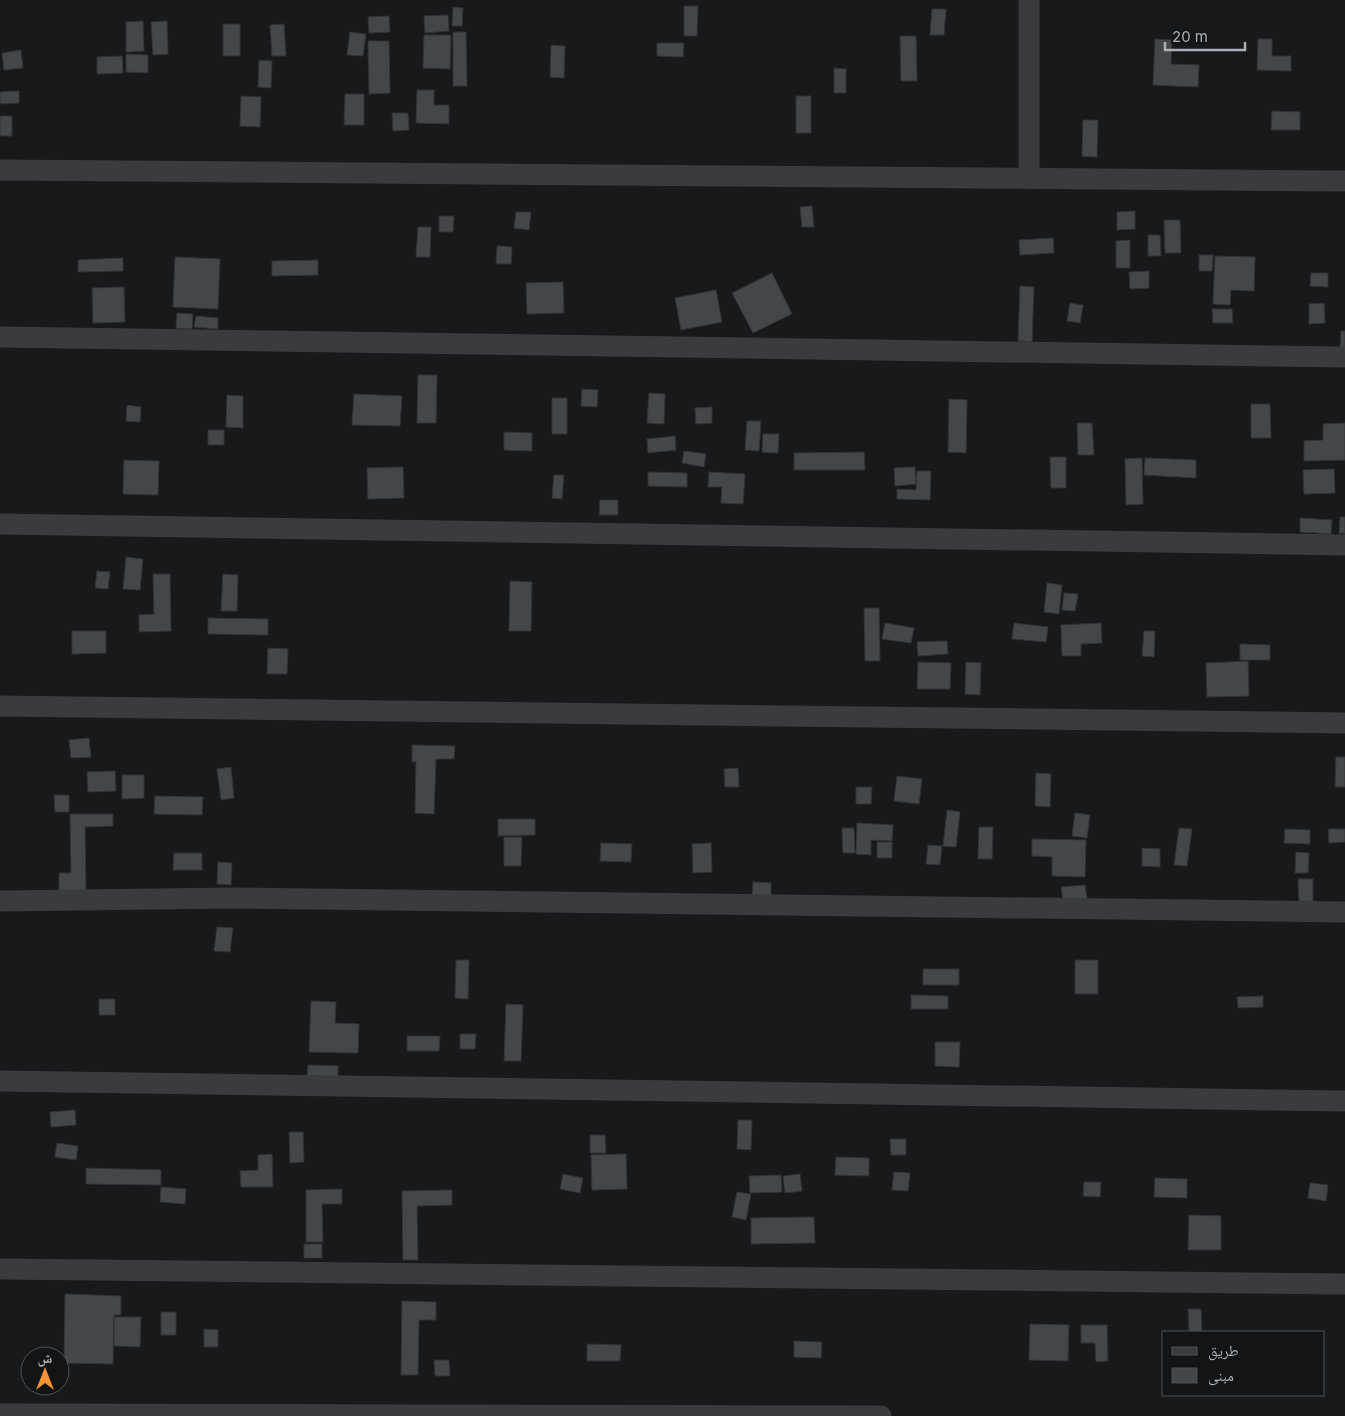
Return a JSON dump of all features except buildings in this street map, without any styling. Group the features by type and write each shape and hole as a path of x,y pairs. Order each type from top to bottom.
{"street":[{"path":"1029,0 1029,178"},
{"path":"0,170 1345,181"},
{"path":"0,337 1345,357"},
{"path":"0,524 1345,545"},
{"path":"0,706 1345,723"},
{"path":"0,901 233,898 1345,912"},
{"path":"0,1081 1345,1101"},
{"path":"0,1269 1345,1284"},
{"path":"0,1414 881,1416"}]}
